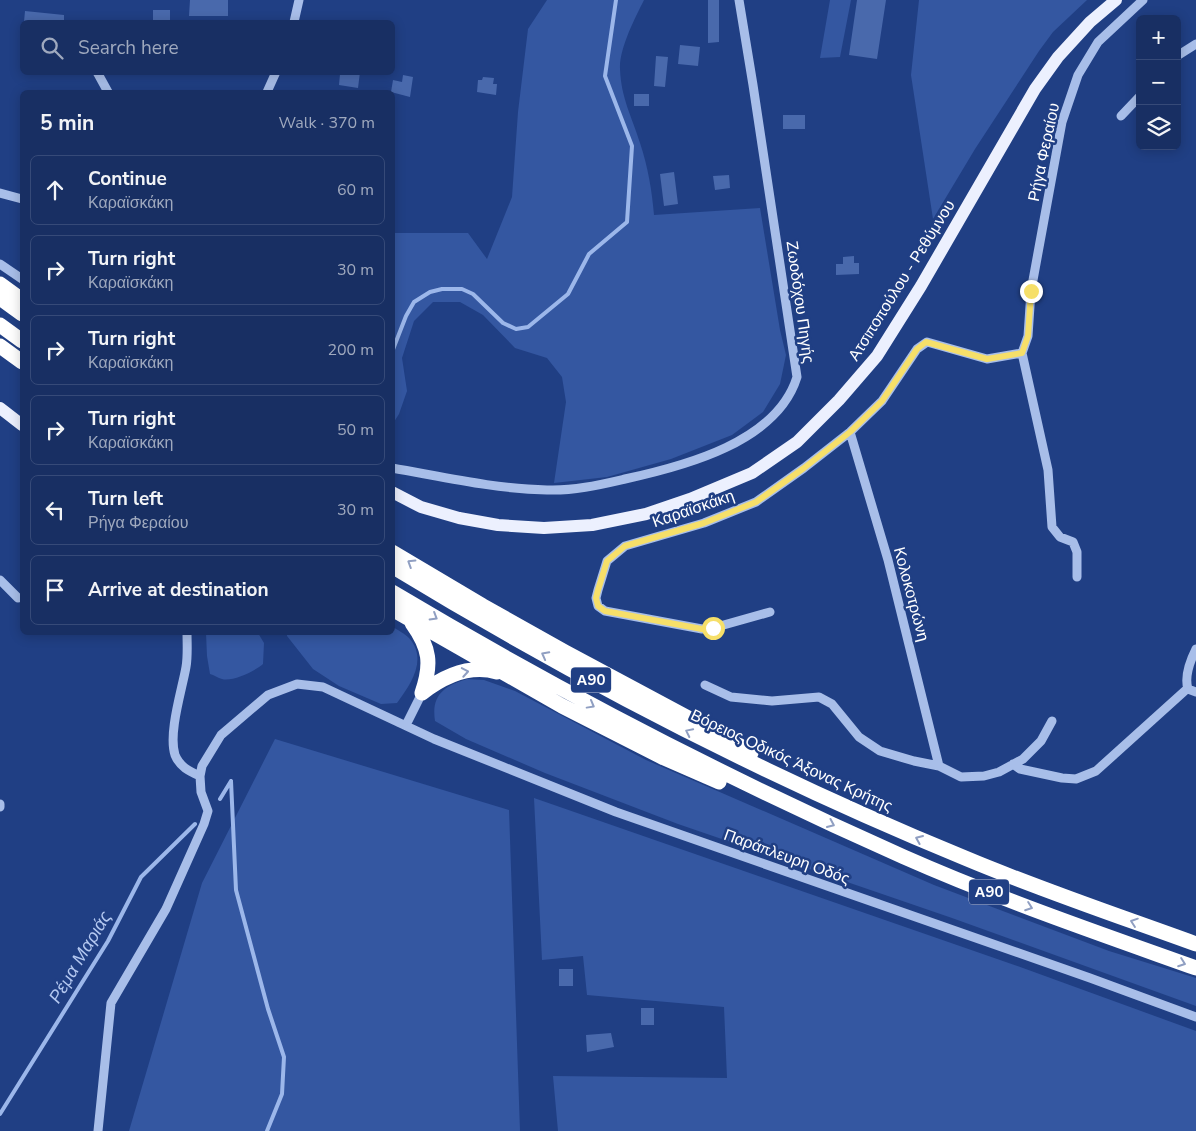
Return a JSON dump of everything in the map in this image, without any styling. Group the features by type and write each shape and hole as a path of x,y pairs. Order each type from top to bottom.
{"highway":[{"path":"0,284 20,299"},
{"path":"0,298 20,313"},
{"path":"0,325 20,340"},
{"path":"0,346 20,361"},
{"path":"395,554 474,601 737,744 795,784"},
{"name":"Βόρειος Οδικός Άξονας Κρήτης","path":"395,568 528,646 612,692 795,784 912,836 1009,876 1196,944"},
{"name":"Α90","path":"395,594 514,664 608,715 787,804 905,857 1012,901 1196,968"},
{"path":"395,610 562,706 664,758 716,781 787,804"},
{"path":"395,610 412,623 423,638 429,656 428,675 422,693"},
{"path":"422,693 438,681 455,673 474,670 494,671 512,678"}],"main road":[{"name":"Ατσιποπούλου - Ρεθύμνου","path":"395,494 421,508 459,518 498,525 544,528 592,525 646,514 690,499 752,473 797,442 839,400 877,356 921,286 1035,89 1058,57 1090,22 1116,0"},
{"path":"0,408 20,423"}],"street":[{"path":"294,20 298,0"},
{"name":"Ζωοδόχου Πηγής","path":"395,469 502,487 569,490 687,464 712,455 734,444 755,430 782,406 790,395 797,377 739,0"},
{"name":"Ρήγα Φεραίου","path":"1022,353 1028,336 1031,291 1062,122 1078,75 1098,42 1143,0"},
{"path":"1181,53 1196,44"},
{"path":"99,75 107,90"},
{"path":"268,90 275,75"},
{"path":"1121,116 1136,100"},
{"path":"0,193 20,198"},
{"path":"0,264 20,278"},
{"name":"Καραϊσκάκη","path":"770,612 713,628 702,629 605,611 598,606 596,598 607,561 625,546 704,523 756,502 804,468 850,432 882,401 917,349 926,342 987,359 1022,353"},
{"path":"1022,353 1048,470 1052,527 1060,537 1073,542 1077,552 1077,577"},
{"name":"Κολοκοτρώνη","path":"850,432 888,560 939,766"},
{"path":"0,580 18,598"},
{"path":"98,1131 111,1003 166,909 208,811 201,792 200,776 184,769 176,756 172,743 186,665 187,635"},
{"path":"1013,764 1020,768 1062,778 1076,779 1096,770 1191,690 1186,679 1196,649"},
{"name":"Παράπλευρη Οδός","path":"200,776 202,766 221,735 268,695 297,684 323,687 434,739 616,812 1196,1017"},
{"path":"704,685 731,697 772,701 819,697 832,704 859,737 880,751 939,766 961,777 970,778 999,772 1023,759 1042,741 1052,720"},
{"path":"406,725 422,693"}],"shaded area":[{"path":"547,0 644,0 625,43 620,61 620,69 625,98 647,170 654,215 760,208 780,330 786,355 780,384 763,412 732,435 671,459 607,477 554,483 566,402 562,377 547,358 515,348 483,315 460,302 433,302 414,321 402,358 407,391 395,420 395,233 468,233 487,259 512,197 518,112 528,29"},
{"path":"830,0 851,0 840,57 820,58"},
{"path":"919,0 1087,0 1053,32 1039,51 975,149 933,219 911,75"},
{"path":"395,628 409,638 415,646 417,663 412,680 397,703 381,704 339,686 313,669 287,636 395,635"},
{"path":"206,635 259,635 264,643 263,664 249,673 232,679 226,680 210,674"},
{"path":"467,679 484,680 515,691 646,760 934,885 1109,951 1196,978 1196,1006 952,918 678,824 545,773 466,739 435,721 434,712 437,698 441,693 452,685"},
{"path":"275,739 509,810 520,1131 129,1131 202,883"},
{"path":"534,798 1023,968 1196,1031 1196,1131 558,1131 553,1076 727,1078 724,1007 587,995 583,956 542,960"}],"building":[{"path":"190,0 228,0 228,16 189,16"},
{"path":"708,0 719,0 719,42 708,43"},
{"path":"857,0 886,0 877,59 849,55"},
{"path":"153,10 170,10 170,20 153,20"},
{"path":"25,11 64,15 64,20 24,20"},
{"path":"680,45 700,47 698,66 678,64"},
{"path":"656,56 668,57 665,87 654,86"},
{"path":"340,75 360,75 358,88 339,85"},
{"path":"403,75 413,77 410,97 395,93 395,90 391,90 393,80 402,82"},
{"path":"483,77 494,78 493,84 497,84 496,95 477,92 478,80 482,80"},
{"path":"634,94 649,94 649,106 634,106"},
{"path":"783,115 805,115 805,129 783,129"},
{"path":"674,172 678,204 664,206 660,174"},
{"path":"729,175 730,188 715,190 713,176"},
{"path":"854,256 854,263 859,263 859,274 836,275 836,264 843,264 843,257"},
{"path":"559,969 573,969 573,986 559,986"},
{"path":"641,1008 654,1008 654,1025 641,1025"},
{"path":"611,1033 614,1047 587,1052 586,1035"}],"waterway":[{"path":"395,344 406,316 414,302 430,292 442,289 462,289 473,294 503,323 516,329 528,327 568,294 589,254 627,222 632,146 605,76 616,0"},
{"path":"231,781 236,890 268,1009 284,1057 282,1094 267,1131"},
{"name":"Ρέμα Μαριάς","path":"220,799 231,781"},
{"name":"Ρέμα Μαριάς","path":"0,1114 108,941 141,877 195,824"}],"route":[{"path":"713,628 702,629 605,611 598,606 596,598 607,561 625,546 704,523 756,502 850,432 882,401 917,349 926,342 987,359 1022,353 1028,336 1031,291"}]}
